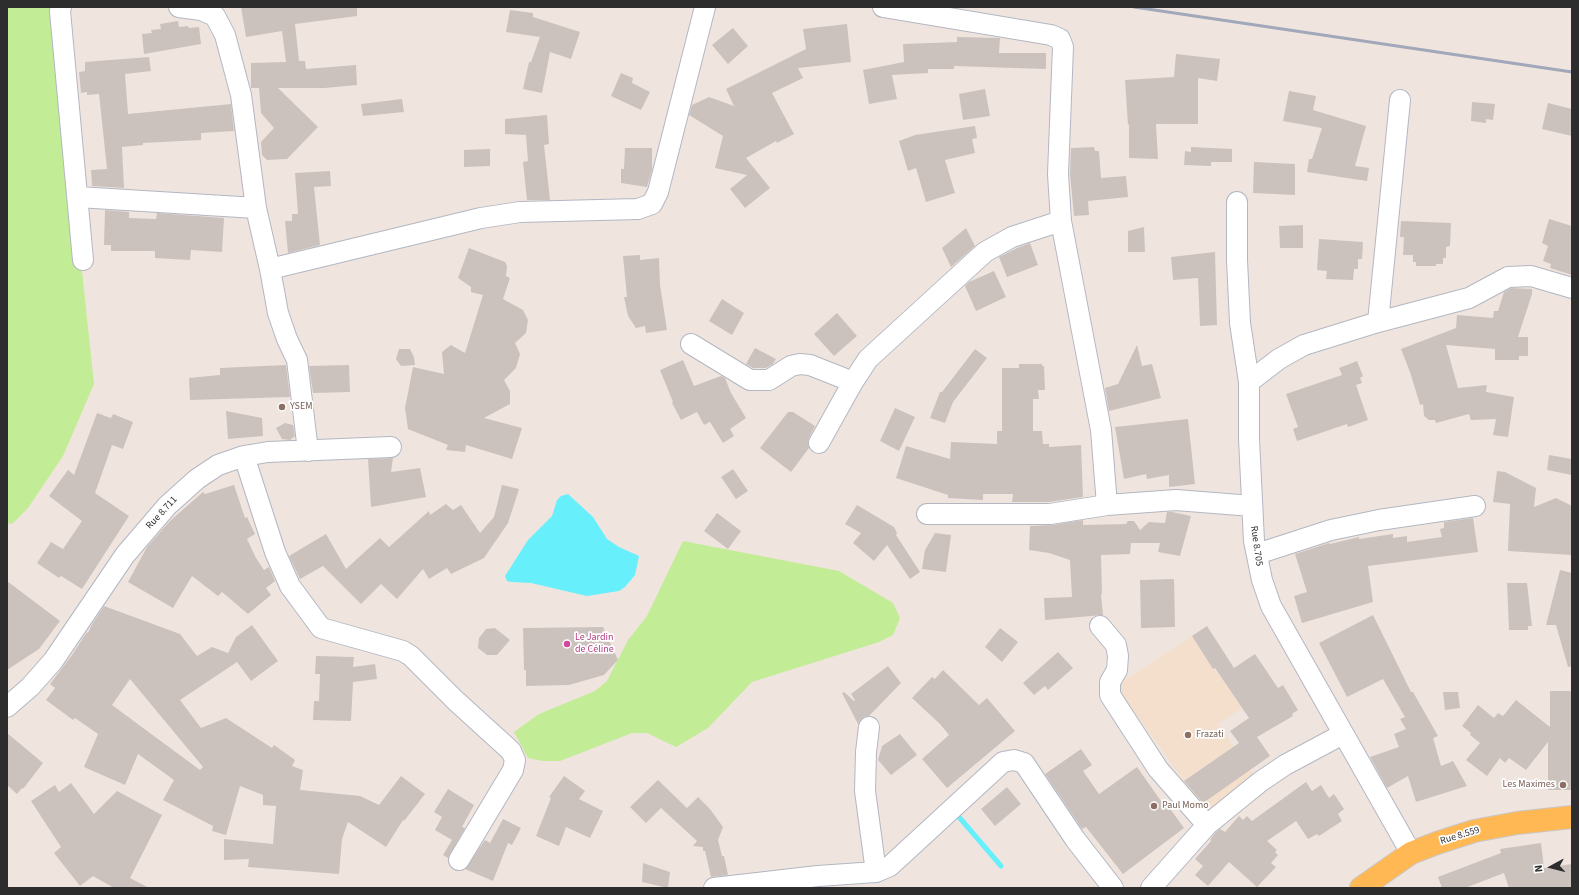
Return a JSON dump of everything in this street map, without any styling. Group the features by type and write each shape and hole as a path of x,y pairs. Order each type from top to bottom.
{"main road":[{"name":"Rue 8.559","path":"1361,888 1411,853 1474,831 1517,823 1572,817"}],"street":[{"path":"61,7 60,11 83,260"},
{"path":"179,7 201,10 215,16 225,35 241,95 256,208 278,313 287,339 297,360 308,451"},
{"path":"270,269 481,218 520,212 638,209 652,204 658,192 705,7"},
{"path":"883,7 1051,35 1060,39 1063,46 1058,152 1061,221 1101,430 1106,505"},
{"path":"1378,322 1400,100"},
{"path":"78,196 256,208"},
{"name":"Rue 8.705","path":"1236,202 1240,323 1249,382 1249,439 1254,541 1262,580 1271,606 1411,853"},
{"path":"818,443 868,359 985,252 1012,237 1061,221"},
{"path":"1249,382 1279,359 1304,345 1378,322 1469,298 1508,277 1531,276 1572,288"},
{"path":"691,344 750,380 769,380 791,366 800,364 810,365 853,382"},
{"name":"Rue 8.711","path":"7,707 30,687 52,661 125,555 167,506 197,479 218,465 244,456 268,452 391,447"},
{"path":"244,456 275,552 290,586 321,628 403,651 411,656 456,701 511,751 515,760 513,770 459,860"},
{"path":"927,514 1050,514 1106,505 1176,500 1252,506"},
{"path":"1256,554 1331,530 1379,520 1475,506"},
{"path":"1100,626 1116,645 1118,656 1116,670 1110,682 1110,695 1158,769 1207,825"},
{"path":"869,727 866,752 865,791 876,872"},
{"path":"1151,888 1207,825 1260,782 1285,765 1343,734"},
{"path":"714,888 818,876 876,872 890,866 1003,762 1014,760 1024,763 1075,839 1113,888"}],"shaded area":[{"name":"Frazati","path":"1192,636 1213,669 1221,677 1242,708 1218,724 1255,776 1208,815 1116,686"}],"green space":[{"path":"7,7 54,7 94,384 63,456 28,508 12,524 7,523"},
{"path":"683,541 839,571 893,603 900,618 893,635 879,642 752,682 708,728 676,747 647,733 632,733 560,761 543,761 528,758 514,732 539,714 595,691 607,681 628,640 647,616"}],"water":[{"path":"568,494 593,517 607,539 619,547 639,556 635,575 625,587 619,591 587,596 531,583 507,581 505,576 528,540 552,516 557,500 561,496"}],"building":[{"path":"241,7 357,7 357,16 295,24 299,61 305,61 306,69 356,65 357,85 325,88 278,88 318,127 287,159 267,160 262,155 261,142 274,128 261,113 259,88 251,88 251,63 286,62 282,31 246,37"},
{"path":"510,10 533,13 533,17 580,32 571,59 550,52 542,93 523,89 529,62 531,62 540,37 506,32"},
{"path":"178,21 179,27 199,27 201,44 144,54 142,34 152,33 151,30 161,29 160,24"},
{"path":"847,24 851,62 798,68 803,78 772,93 794,134 777,143 776,141 746,158 770,188 745,208 730,189 747,175 715,168 723,136 689,115 692,105 709,97 734,106 726,89 806,49 803,29"},
{"path":"733,28 748,46 728,64 712,45"},
{"path":"957,37 1000,38 999,53 1046,53 1046,69 954,66 954,69 928,69 928,73 892,75 897,99 869,104 863,70 904,62 903,44 957,42"},
{"path":"1176,54 1220,59 1217,81 1198,78 1198,124 1156,124 1158,159 1129,158 1129,124 1128,125 1125,80 1174,77"},
{"path":"149,57 151,71 125,74 128,114 231,104 234,131 201,133 201,140 143,143 143,145 122,147 124,188 92,186 91,170 107,169 99,94 87,95 87,92 81,93 79,72 85,71 85,62"},
{"path":"621,73 633,78 632,83 650,92 641,110 611,96"},
{"path":"985,89 990,116 963,120 959,94"},
{"path":"1289,91 1316,96 1313,110 1366,126 1355,166 1369,168 1367,181 1307,172 1309,159 1312,159 1322,128 1283,121"},
{"path":"402,99 404,112 363,116 361,104"},
{"path":"1472,102 1495,104 1493,120 1486,119 1486,123 1471,121"},
{"path":"1548,103 1572,109 1572,136 1542,129"},
{"path":"547,115 549,144 544,145 550,200 527,200 523,162 528,161 526,135 505,134 505,119"},
{"path":"975,126 977,138 972,139 975,153 945,160 955,193 926,202 916,168 908,171 899,141 915,135"},
{"path":"1094,147 1095,151 1099,151 1101,178 1126,176 1128,197 1088,201 1089,215 1074,216 1070,174 1071,148"},
{"path":"1191,147 1232,149 1232,162 1211,162 1211,166 1184,165 1185,151 1191,152"},
{"path":"625,148 652,148 652,170 647,187 621,183 621,169 624,169"},
{"path":"490,149 490,166 464,167 464,150"},
{"path":"1254,162 1295,164 1295,195 1253,193"},
{"path":"330,171 331,186 314,187 320,245 288,253 285,221 292,221 292,214 298,214 295,173"},
{"path":"105,210 129,212 129,218 156,219 157,213 224,218 222,252 191,250 190,260 155,258 155,251 111,251 111,245 104,245"},
{"path":"1549,219 1572,226 1572,275 1550,268 1551,264 1543,261 1548,246 1542,243"},
{"path":"1401,221 1451,223 1450,246 1446,247 1446,258 1443,258 1443,264 1436,264 1436,266 1416,266 1416,262 1413,262 1413,255 1403,255 1404,237 1400,237"},
{"path":"1303,225 1303,248 1280,248 1279,226"},
{"path":"1144,227 1145,252 1128,252 1128,231"},
{"path":"966,228 975,246 951,267 942,248"},
{"path":"1319,239 1363,242 1362,259 1358,259 1358,269 1354,269 1353,280 1326,279 1327,271 1317,270"},
{"path":"1030,243 1038,265 1007,277 999,257"},
{"path":"469,248 505,262 507,266 506,276 510,278 503,299 523,310 528,320 526,333 515,343 520,354 516,368 504,380 510,391 510,404 484,418 522,428 512,459 466,445 465,452 446,450 448,445 408,429 405,408 413,367 444,374 442,352 451,345 465,353 483,295 471,292 471,287 458,278"},
{"path":"1215,252 1217,325 1200,326 1198,278 1173,280 1171,257"},
{"path":"640,255 640,260 659,258 660,285 667,330 646,333 645,326 636,328 628,316 624,297 627,297 623,256"},
{"path":"994,271 1006,297 976,311 965,286 969,282"},
{"path":"1511,288 1532,289 1532,294 1518,337 1528,337 1528,356 1519,356 1519,360 1495,360 1495,349 1446,345 1458,388 1487,385 1486,392 1514,397 1508,437 1493,435 1496,419 1471,420 1469,414 1436,423 1435,420 1429,420 1424,416 1423,404 1420,405 1401,349 1456,328 1457,315 1493,318 1494,311 1498,311 1504,292"},
{"path":"722,299 744,313 732,335 709,321"},
{"path":"837,313 857,336 834,356 814,334"},
{"path":"1137,345 1142,366 1152,364 1161,398 1109,411 1105,388 1118,384"},
{"path":"755,348 776,359 773,364 766,368 753,368 746,364"},
{"path":"399,349 410,349 414,357 415,365 401,366 396,359"},
{"path":"975,349 987,358 953,402 945,423 930,418 940,392 942,392"},
{"path":"683,360 694,386 721,376 725,378 731,393 746,418 730,429 734,436 723,443 710,422 704,425 697,412 681,420 672,403 673,402 660,370"},
{"path":"1357,361 1363,376 1360,378 1362,383 1356,385 1368,420 1348,427 1347,424 1297,441 1293,429 1298,427 1286,394 1342,375 1339,368"},
{"path":"1019,364 1042,364 1042,366 1044,366 1045,390 1038,390 1039,399 1033,399 1033,431 1042,431 1043,444 1049,444 1049,447 1081,445 1083,497 1049,502 1012,502 1013,494 983,494 983,500 948,498 948,495 896,478 906,446 950,459 951,442 997,444 997,431 1002,431 1002,368 1019,368"},
{"path":"286,365 290,397 190,400 189,378 220,375 220,368"},
{"path":"349,365 350,392 313,393 309,366"},
{"path":"895,408 915,417 899,451 880,441"},
{"path":"226,411 262,418 263,436 228,439"},
{"path":"788,412 793,412 815,426 809,438 809,448 791,472 760,448"},
{"path":"97,413 111,418 113,414 133,422 123,449 112,445 95,493 129,516 82,589 61,576 59,578 37,563 51,542 63,549 82,521 49,496 68,470 74,475"},
{"path":"1188,419 1195,484 1169,487 1169,475 1147,479 1146,474 1124,479 1115,427"},
{"path":"285,423 293,425 295,436 290,440 282,439 276,428"},
{"path":"1549,455 1572,459 1572,475 1547,470"},
{"path":"393,458 391,472 420,468 426,497 371,507 368,459"},
{"path":"733,469 748,491 736,499 721,477"},
{"path":"1497,471 1505,472 1536,488 1534,507 1556,498 1572,506 1572,555 1508,551 1510,504 1493,502"},
{"path":"234,485 245,518 247,517 255,534 247,539 256,558 264,570 269,567 275,581 266,588 271,595 248,614 222,592 218,596 192,576 173,608 128,582 147,547 170,521 203,492 205,494"},
{"path":"502,485 519,489 508,523 484,558 451,574 447,568 429,579 423,569 397,599 381,584 361,604 323,566 300,579 289,556 326,534 346,569 380,538 389,547 429,511 430,515 446,504 453,510 461,505 480,533 494,517"},
{"path":"857,505 894,527 897,533 896,535 920,572 910,579 887,545 874,561 853,543 861,533 845,524"},
{"path":"1167,512 1191,516 1180,556 1158,552 1160,543 1131,543 1130,554 1101,555 1101,595 1103,615 1045,620 1044,598 1072,597 1070,560 1049,553 1029,550 1030,526 1052,525 1083,520 1083,525 1126,524 1128,521 1134,521 1140,530 1149,522 1165,523"},
{"path":"717,513 741,531 728,549 704,531"},
{"path":"1473,518 1478,552 1368,566 1373,602 1302,623 1294,596 1307,592 1295,554 1329,543 1359,537 1359,539 1393,534 1393,538 1407,536 1407,542 1442,537 1440,529 1444,528 1444,522"},
{"path":"935,533 951,535 946,572 922,569 925,550"},
{"path":"1560,570 1572,573 1572,666 1568,667 1556,625 1546,625"},
{"path":"1174,579 1175,627 1141,628 1140,580"},
{"path":"7,581 60,621 39,649 7,670"},
{"path":"1507,583 1527,583 1532,626 1528,626 1528,630 1509,630"},
{"path":"104,606 180,634 197,656 212,647 228,653 236,637 252,625 278,661 251,681 237,662 180,700 201,728 226,718 272,748 274,745 295,760 292,766 303,770 300,790 360,796 379,805 401,776 425,794 404,821 403,820 386,847 348,822 342,839 339,874 248,867 249,859 224,860 224,839 273,844 276,806 263,805 263,795 240,786 226,835 212,831 213,826 163,800 174,780 138,754 125,785 84,767 98,734 75,718 73,720 46,700 55,688 50,684 87,632 88,633","holes":["130,679 203,767 200,770 112,705"]},
{"path":"1373,615 1411,692 1413,692 1438,736 1433,738 1441,766 1453,761 1467,786 1416,802 1408,776 1387,788 1370,757 1399,747 1394,734 1406,729 1400,719 1405,717 1383,679 1347,697 1319,643"},
{"path":"1207,626 1234,668 1255,654 1278,688 1283,685 1298,710 1292,714 1293,716 1257,737 1270,756 1203,803 1184,781 1239,743 1230,731 1249,718 1215,668 1213,669 1192,636"},
{"name":"Le Jardin de Céline","path":"603,627 618,660 604,675 569,685 526,686 523,628"},
{"path":"495,628 510,640 497,655 487,655 478,648 479,638 486,629"},
{"path":"1000,628 1018,642 1002,662 985,647"},
{"path":"1058,652 1073,668 1048,690 1045,686 1034,695 1023,683"},
{"path":"316,656 354,657 353,667 375,664 377,679 353,682 351,721 313,720 314,701 319,701 320,674 315,674"},
{"path":"888,666 901,683 869,716 864,717 858,724 842,693 844,692 854,701 855,700 851,694"},
{"path":"943,670 979,705 987,698 1015,731 947,788 922,759 949,735 940,724 912,698 932,677 935,679"},
{"path":"1550,691 1572,691 1572,790 1548,790 1548,742 1526,770 1509,758 1505,763 1500,758 1487,776 1466,760 1480,743 1462,726 1478,705 1494,718 1498,713 1503,716 1516,700 1550,727"},
{"path":"1443,692 1458,692 1460,708 1445,710"},
{"path":"7,733 43,763 23,789 22,788 17,794 7,785"},
{"path":"900,734 917,755 891,775 878,760 882,746"},
{"path":"1081,749 1092,765 1083,771 1099,794 1137,767 1161,801 1163,799 1184,828 1123,874 1086,827 1082,829 1045,774"},
{"path":"564,776 585,791 579,799 603,811 590,838 566,827 559,846 536,836 551,798 549,797"},
{"path":"658,780 687,808 698,797 710,809 723,827 718,840 722,856 724,856 728,875 711,877 703,847 693,846 697,841 661,808 646,823 630,807"},
{"path":"1306,782 1312,791 1321,785 1329,798 1334,794 1344,809 1338,814 1342,821 1319,836 1317,834 1308,839 1296,821 1267,841 1277,850 1275,852 1278,855 1271,863 1276,867 1257,887 1229,862 1208,886 1195,875 1203,866 1195,859 1211,841 1210,840 1215,833 1220,829 1225,832 1239,816 1243,820 1247,816 1252,821"},
{"path":"71,783 94,814 117,791 162,815 130,878 149,888 114,888 93,876 80,886 54,853 61,847 31,801 55,785 59,792"},
{"path":"1007,787 1021,804 995,826 981,809"},
{"path":"448,789 474,805 462,827 465,828 448,858 443,855 452,840 435,830 442,817 434,812"},
{"path":"503,819 521,828 512,845 508,843 493,881 465,869 485,840 490,843"},
{"path":"1541,843 1544,868 1572,864 1572,888 1509,888 1504,873 1465,888 1442,888 1438,877 1501,853 1500,849"},
{"path":"643,863 670,872 668,888 642,882"}],"waterway":[{"path":"959,817 1001,866"}],"railway":[{"path":"1134,7 1572,72"}],"place":[{"name":"YSEM","path":"282,407"},
{"name":"Le Jardin de Céline","path":"567,644"},
{"name":"Frazati","path":"1188,735"},
{"name":"Les Maximes","path":"1563,785"},
{"name":"Paul Momo","path":"1154,806"}]}
